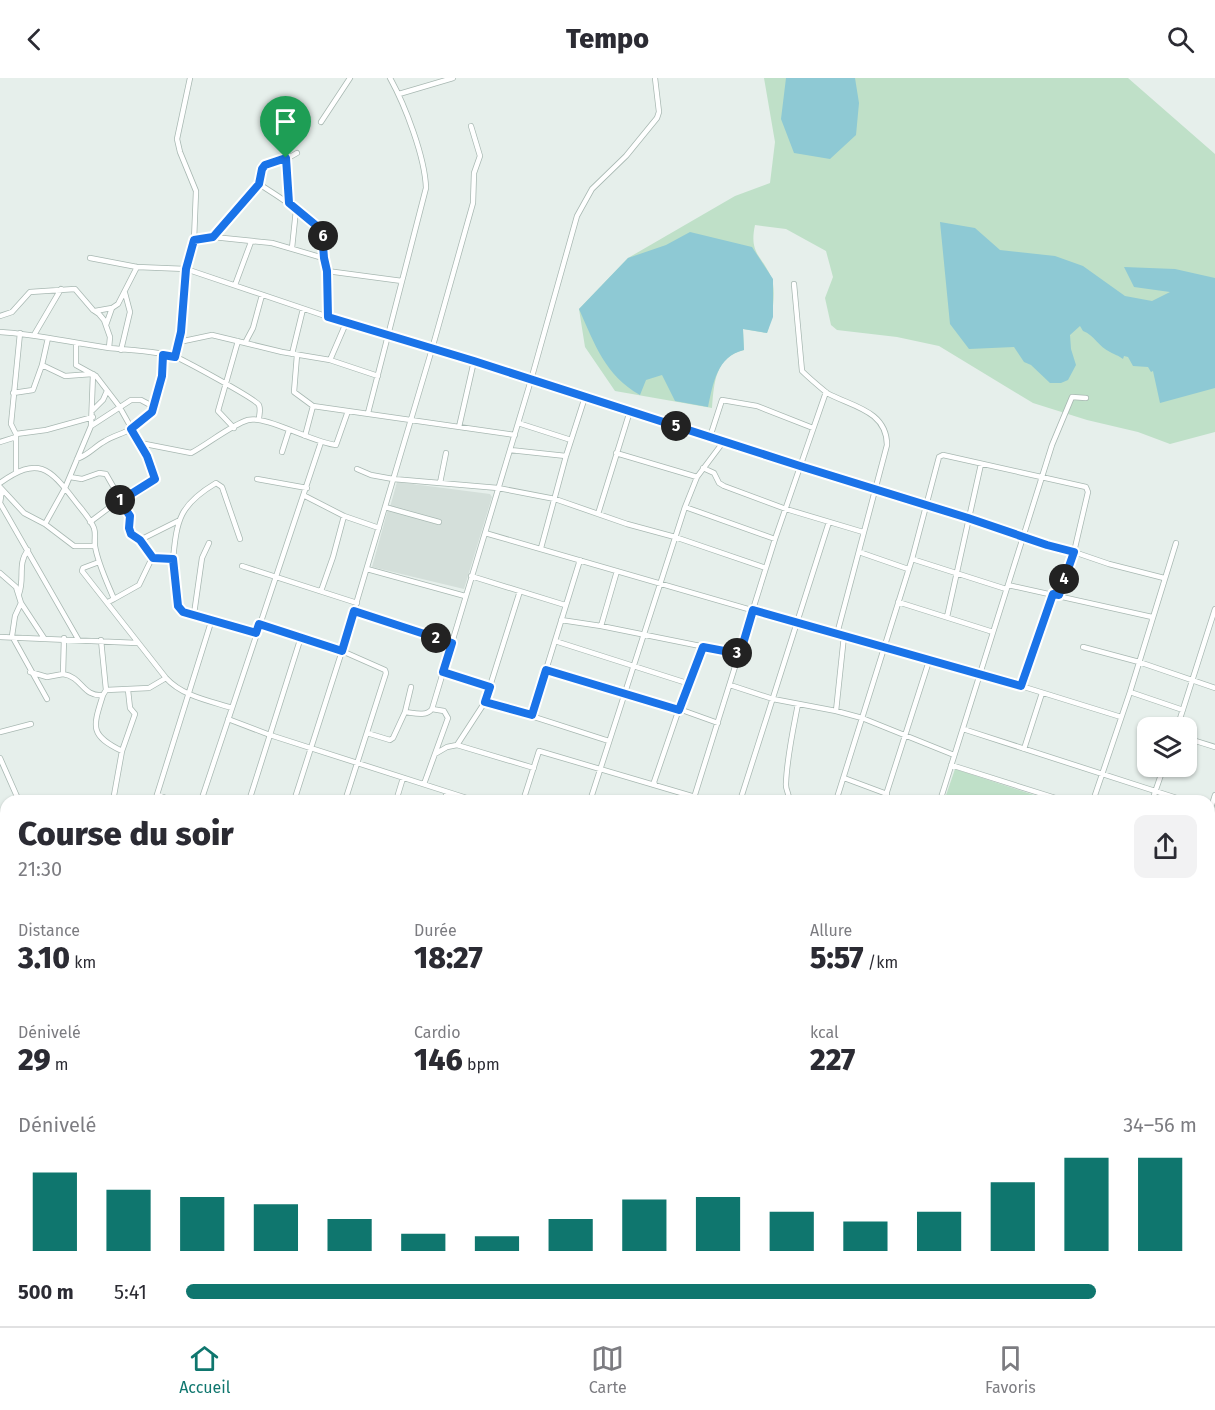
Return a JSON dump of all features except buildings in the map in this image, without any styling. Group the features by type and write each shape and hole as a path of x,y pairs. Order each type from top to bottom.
{"street":[{"path":"175,357 179,342 186,269 194,240 195,185 180,152 177,139 190,78"},
{"path":"321,122 350,78"},
{"path":"368,413 426,188 425,176 409,119 390,78"},
{"path":"399,94 453,78"},
{"path":"405,712 424,714 432,709 515,435 577,216 592,189 626,156 657,118 659,112 655,78"},
{"path":"296,795 357,603 473,203 474,173 480,156 471,126"},
{"path":"213,237 259,184 265,165 297,153"},
{"path":"286,158 289,203"},
{"path":"259,184 289,203 322,233 327,271 328,317"},
{"path":"292,248 296,210"},
{"path":"194,240 213,237 272,243 324,258"},
{"path":"235,285 250,242"},
{"path":"90,258 137,267 186,269 388,337 474,361 1108,564 1164,578"},
{"path":"95,311 112,308 121,301 137,267"},
{"path":"327,271 402,281"},
{"path":"794,284 801,368 804,374 826,392 864,410 885,431 887,445 837,634"},
{"path":"34,335 61,289"},
{"path":"0,316 12,312 30,292 75,289 103,317 110,337 109,348"},
{"path":"121,350 130,312 124,293"},
{"path":"245,343 252,331 262,295"},
{"path":"106,325 112,308"},
{"path":"303,309 294,354 294,392 314,406 515,435"},
{"path":"330,360 346,323"},
{"path":"0,332 20,333 175,357 239,390 258,404 259,419"},
{"path":"16,472 16,435 11,427 20,333"},
{"path":"179,342 208,334 330,360 378,376"},
{"path":"13,393 33,390 48,338"},
{"path":"234,428 218,411 238,341"},
{"path":"73,375 76,364 76,343"},
{"path":"77,459 89,454 103,442 131,429 149,415 154,407 162,376 163,355"},
{"path":"459,427 474,361"},
{"path":"76,364 93,374 119,406 140,443 155,479 90,522"},
{"path":"42,365 65,375 93,374"},
{"path":"45,524 65,488 91,426 93,374"},
{"path":"93,410 104,400 107,391"},
{"path":"695,795 775,539 826,392"},
{"path":"541,548 585,397"},
{"path":"942,795 1052,446 1072,397 1086,398"},
{"path":"104,400 113,398"},
{"path":"91,426 126,401 136,399 154,407"},
{"path":"710,437 722,400 757,406 813,428"},
{"path":"305,436 314,406"},
{"path":"140,443 192,453 248,420 259,419 334,445 338,443 348,411"},
{"path":"598,514 630,411"},
{"path":"0,442 16,435 46,430 93,417"},
{"path":"518,423 571,440"},
{"path":"282,452 289,430"},
{"path":"592,795 685,507 697,477 724,441"},
{"path":"203,795 259,624 308,488 321,442"},
{"path":"510,450 566,456"},
{"path":"440,483 446,453"},
{"path":"616,453 697,477"},
{"path":"838,795 912,559 939,457 943,455 1087,489 1074,552 1021,686"},
{"path":"947,617 981,464"},
{"path":"78,639 0,503 1,487 16,472 40,468 54,476 65,488 95,530 95,546 99,562 114,599"},
{"path":"703,468 714,473 719,483 724,486 786,509 863,532"},
{"path":"357,469 371,475 393,479 498,488 555,499 766,568"},
{"path":"70,477 84,478 104,473 130,516 131,534 140,540 153,558"},
{"path":"257,479 308,488"},
{"path":"240,539 219,484 216,483 194,498 184,509 178,521 173,559 178,606 183,612 256,633"},
{"path":"1,487 24,513 45,524 74,546 95,546"},
{"path":"305,496 344,516 379,528"},
{"path":"385,507 439,522"},
{"path":"685,507 775,539"},
{"path":"321,591 344,516"},
{"path":"140,540 178,521"},
{"path":"742,795 829,522"},
{"path":"485,533 1021,686 1121,717"},
{"path":"194,614 202,558 209,543"},
{"path":"1095,795 1130,692 1176,543"},
{"path":"19,594 23,581 22,559 28,550"},
{"path":"859,552 908,569"},
{"path":"153,558 173,559"},
{"path":"108,602 139,585 153,558"},
{"path":"912,559 1007,587 1152,616"},
{"path":"532,715 580,560"},
{"path":"99,562 82,569 166,678 187,693 232,708"},
{"path":"242,566 357,603"},
{"path":"367,568 465,596"},
{"path":"601,626 617,571"},
{"path":"0,573 11,581 19,594 21,603 44,638"},
{"path":"471,576 565,605"},
{"path":"457,745 485,702 520,591"},
{"path":"898,602 993,632"},
{"path":"21,603 15,616 12,636 46,699"},
{"path":"1181,717 1215,609"},
{"path":"354,611 452,643"},
{"path":"157,795 187,693 212,620"},
{"path":"561,620 740,654"},
{"path":"259,624 342,651 383,668 386,673 347,795"},
{"path":"836,711 844,636"},
{"path":"0,637 64,638 137,643"},
{"path":"251,795 301,637"},
{"path":"63,674 64,638"},
{"path":"101,640 105,693 95,723 96,731 103,740 122,751"},
{"path":"555,641 690,684"},
{"path":"655,785 679,710 703,647"},
{"path":"1083,647 1139,662 1215,688"},
{"path":"844,778 887,794 929,661"},
{"path":"546,670 718,723"},
{"path":"30,672 47,677 63,674 76,678 93,696 149,688 166,678"},
{"path":"443,672 490,687"},
{"path":"730,685 773,699 862,718 954,755"},
{"path":"367,733 390,740 393,738 405,712 411,687"},
{"path":"113,795 122,751 135,714 130,708 128,690"},
{"path":"1130,692 1183,710"},
{"path":"1024,749 1042,693"},
{"path":"485,702 609,741"},
{"path":"789,795 785,787 798,704"},
{"path":"424,784 448,718 444,711 432,709"},
{"path":"228,719 270,735 457,795"},
{"path":"0,732 31,724"},
{"path":"963,729 1167,795"},
{"path":"1197,741 1215,747"},
{"path":"435,754 447,747 457,745 534,768"},
{"path":"525,795 539,751 683,795"},
{"path":"0,758 16,795"},
{"path":"951,765 1046,795"},
{"path":"1154,795 1160,777"},
{"path":"398,795 403,778"}],"shaded area":[{"path":"397,482 490,494 492,497 464,589 372,567 388,509 440,525 440,520 390,507"}],"green space":[{"path":"764,78 1128,78 1215,154 1215,432 1170,444 1138,432 1087,420 1033,403 939,346 897,337 837,330 831,325 825,298 833,277 826,251 786,229 755,225 755,248 773,283 771,320 767,333 743,329 744,350 727,358 718,372 712,408 615,391 585,347 579,309 628,258 735,196 770,183 775,142"},
{"path":"955,769 1034,795 946,795"}],"water":[{"path":"786,78 855,78 859,103 856,135 830,159 794,153 781,119"},
{"path":"940,222 975,228 1000,250 1055,256 1083,266 1125,296 1152,301 1170,292 1134,287 1124,267 1175,269 1215,278 1215,388 1160,403 1153,371 1151,372 1148,367 1133,366 1128,357 1124,356 1123,359 1106,350 1080,326 1070,335 1076,365 1068,380 1061,383 1050,383 1031,365 1024,362 1014,347 969,349 950,324"},
{"path":"690,232 752,247 773,279 773,317 767,333 743,329 744,350 735,353 722,365 714,380 708,407 675,401 662,375 646,380 640,395 628,387 602,358 579,309 628,258 666,245"}],"route":[{"path":"286,158 289,203 322,233 327,271 328,317 388,337 474,361 1074,552 1059,595 1053,594 1021,686 753,610 740,654 703,647 679,710 546,670 532,715 485,702 490,687 443,672 452,643 354,611 342,651 259,624 256,633 183,612 178,606 173,559 153,558 140,540 131,534 130,516 120,501 155,479 147,456 131,429 152,412 162,376 163,355 175,357 181,332 186,269 194,240 213,237 261,182 262,169 265,165 286,158"}]}
